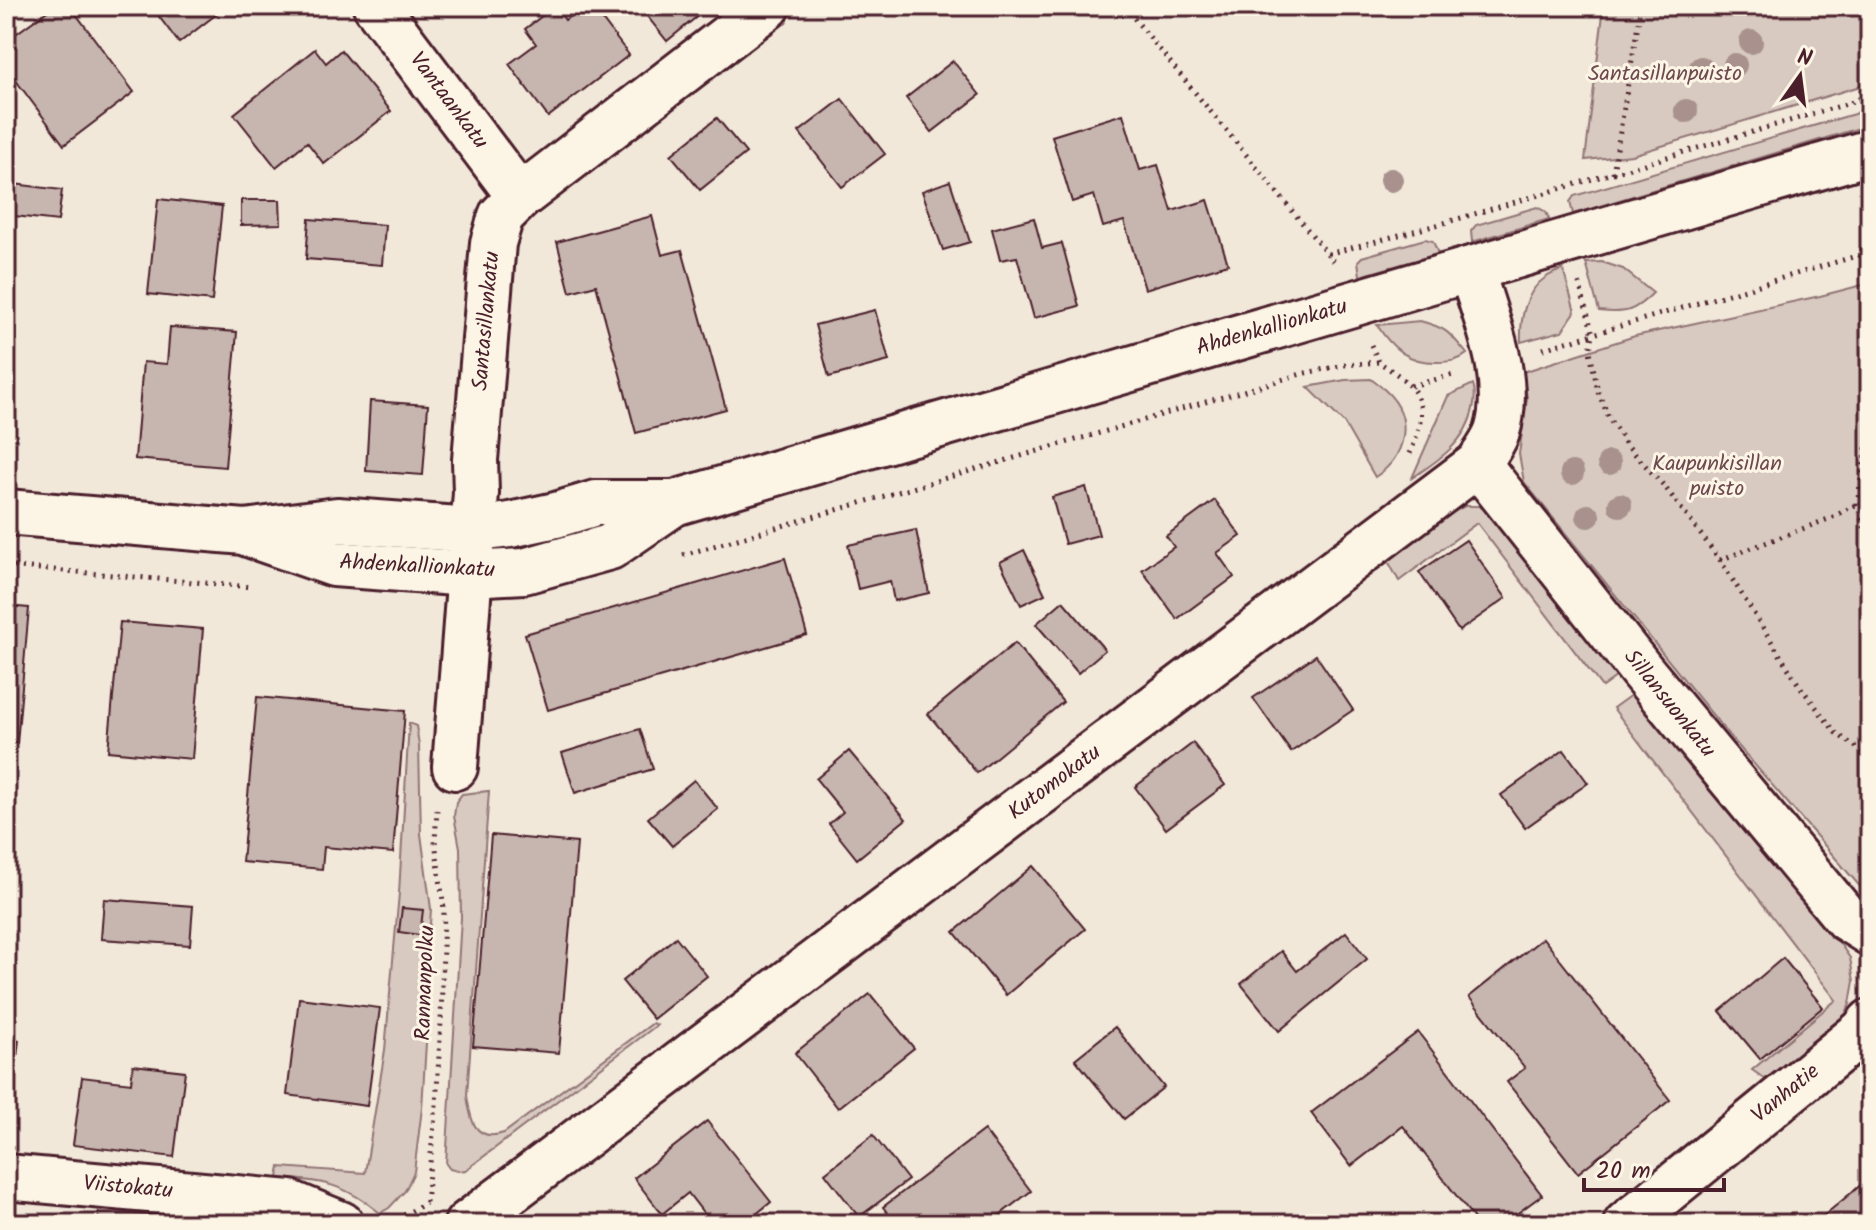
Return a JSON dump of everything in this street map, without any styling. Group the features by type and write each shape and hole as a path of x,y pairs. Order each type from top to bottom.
{"street":[{"name":"Vantaankatu","path":"376,6 520,197"},
{"name":"Santasillankatu","path":"455,767 493,243 501,216 520,197 768,6"},
{"name":"Ahdenkallionkatu","path":"6,512 245,532 337,520 472,530 556,515 596,503 674,503 1870,152"},
{"name":"Kutomokatu","path":"467,1224 1478,464 1496,435 1503,406 1499,362 1471,269"},
{"name":"Sillansuonkatu","path":"1478,464 1641,670 1846,918 1870,933"},
{"name":"Ahdenkallionkatu","path":"245,532 334,564 469,574 524,571 610,547 674,503"},
{"name":"Vanhatie","path":"1626,1224 1863,1031 1870,1022"},
{"name":"Viistokatu","path":"6,1177 290,1203 341,1224"}],"path":[{"path":"1124,6 1328,254 1444,223 1850,103 1870,94"},
{"path":"1613,173 1641,6"},
{"path":"1553,190 1593,334 1590,351 1598,392 1610,420 1625,443 1665,487 1720,560 1836,733 1870,757"},
{"path":"1406,463 1418,433 1422,406 1411,386 1870,252"},
{"path":"1862,255 1870,310"},
{"path":"1870,424 1857,504 1870,547"},
{"path":"1720,560 1831,518 1857,504"},
{"name":"Rannanpolku","path":"425,1203 441,1022 444,909 435,841 438,797 455,767"}],"green space":[{"name":"Santasillanpuisto","path":"1604,6 1870,6 1870,78 1857,87 1632,155 1585,160"},
{"path":"1870,107 1870,124 1866,126 1573,214 1570,202 1574,196"},
{"path":"1537,207 1546,212 1549,219 1472,242 1471,231 1476,225"},
{"path":"1425,239 1433,241 1438,254 1360,276 1358,261 1362,257"},
{"path":"1602,262 1623,269 1653,293 1629,310 1599,311 1586,263"},
{"path":"1563,269 1575,312 1562,331 1521,342 1528,298 1538,284"},
{"name":"Kaupunkisillan puisto","path":"1870,283 1870,898 1728,734 1524,482 1519,454 1527,398 1523,372 1635,336"},
{"path":"1420,321 1447,332 1467,354 1450,361 1418,360 1395,348 1377,325"},
{"path":"1371,379 1395,402 1403,425 1400,448 1386,469 1375,477 1344,423 1308,387"},
{"path":"1473,384 1474,406 1458,441 1412,478 1448,396"},
{"path":"1465,506 1478,506 1490,511 1620,674 1602,687 1477,523 1399,581 1388,561"},
{"path":"1635,692 1850,958 1854,981 1843,1020 1765,1079 1752,1070 1836,1000 1613,708"},
{"path":"409,723 416,726 419,745 421,834 431,909 425,1000 427,1027 414,1172 405,1191 380,1213 355,1195 332,1185 278,1178 280,1167 365,1173 385,1050 399,893"},
{"path":"489,791 467,1095 475,1126 486,1135 504,1133 653,1023 657,1025 466,1170 458,1171 446,1164 461,918 460,848 454,816 456,802 462,794"},
{"path":"99,1211 244,1224 98,1221"}],"building":[{"path":"54,6 70,6 134,92 64,145 6,67 6,41"},
{"path":"151,6 227,6 179,43"},
{"path":"555,6 565,20 583,6 592,6 629,55 548,117 509,64 536,44 525,29"},
{"path":"639,6 710,6 667,41"},
{"path":"315,49 326,63 341,50 391,111 324,164 307,142 276,167 234,114"},
{"path":"953,61 980,95 932,132 906,98"},
{"path":"842,99 885,154 842,187 799,132"},
{"path":"1123,114 1140,170 1158,165 1172,211 1208,200 1228,264 1145,289 1124,221 1103,227 1094,195 1072,202 1052,136"},
{"path":"717,118 746,153 700,190 671,155"},
{"path":"950,181 970,242 943,250 922,191"},
{"path":"6,183 62,190 58,221 6,215"},
{"path":"158,199 222,206 212,301 148,294"},
{"path":"241,200 280,200 281,224 241,225"},
{"path":"652,216 662,255 682,250 726,409 636,433 596,285 570,292 557,242"},
{"path":"1034,218 1042,248 1062,243 1079,306 1034,318 1017,257 1000,260 992,229"},
{"path":"309,219 385,225 382,265 306,259"},
{"path":"875,310 889,361 829,377 815,325"},
{"path":"170,327 237,332 225,467 135,459 143,362 167,364"},
{"path":"370,401 428,405 423,475 366,471"},
{"path":"1086,487 1099,535 1065,544 1052,497"},
{"path":"1215,500 1241,536 1217,553 1234,577 1177,619 1142,570 1174,547 1166,536"},
{"path":"916,530 929,593 894,601 890,581 858,589 848,545"},
{"path":"1466,540 1506,598 1459,631 1419,572"},
{"path":"1024,550 1045,594 1021,605 1000,562"},
{"path":"785,558 807,635 548,710 525,634"},
{"path":"1063,601 1105,650 1078,673 1036,624"},
{"path":"6,606 29,608 17,743 6,743"},
{"path":"120,622 203,629 192,759 108,751"},
{"path":"1015,643 1063,702 977,773 928,714"},
{"path":"1316,655 1353,710 1291,752 1253,698"},
{"path":"257,697 405,711 393,853 324,847 322,869 242,862"},
{"path":"640,729 653,769 575,793 562,753"},
{"path":"1193,743 1225,785 1166,829 1135,787"},
{"path":"1564,750 1588,783 1525,828 1501,795"},
{"path":"849,751 906,819 857,859 829,824 843,812 816,779"},
{"path":"694,780 718,809 672,846 648,818"},
{"path":"491,835 577,843 559,1053 473,1046"},
{"path":"1033,866 1085,929 1006,995 954,932"},
{"path":"104,899 193,906 190,945 101,939"},
{"path":"402,908 423,910 420,935 399,932"},
{"path":"1346,932 1367,959 1279,1031 1241,984 1281,951 1297,971"},
{"path":"676,937 707,976 653,1019 622,981"},
{"path":"1543,938 1670,1100 1578,1173 1507,1082 1525,1068 1469,997"},
{"path":"1783,958 1823,1007 1760,1059 1720,1011"},
{"path":"870,994 914,1048 838,1108 795,1053"},
{"path":"299,998 380,1008 367,1106 287,1095"},
{"path":"1115,1027 1164,1087 1124,1119 1075,1059"},
{"path":"1418,1032 1542,1195 1503,1224 1478,1224 1403,1126 1351,1166 1311,1113"},
{"path":"6,1039 19,1040 11,1108 6,1107"},
{"path":"133,1065 185,1071 174,1157 73,1145 82,1077 131,1083"},
{"path":"707,1121 771,1202 744,1224 712,1224 688,1193 662,1214 634,1178"},
{"path":"984,1130 1031,1191 988,1224 896,1224 883,1207"},
{"path":"873,1135 908,1180 859,1217 825,1173"},
{"path":"1868,1179 1870,1224 1815,1223"}]}
